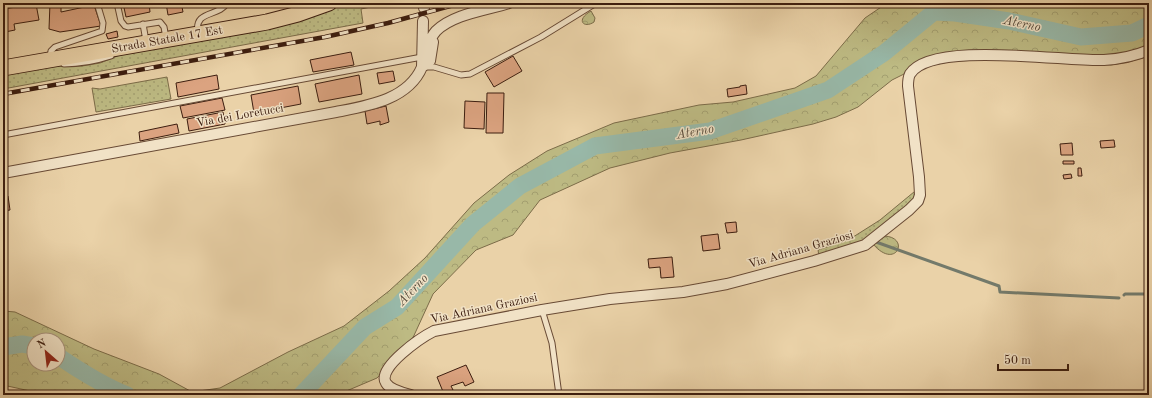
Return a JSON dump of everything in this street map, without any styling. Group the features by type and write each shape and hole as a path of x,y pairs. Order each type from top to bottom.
{"main road":[{"name":"Strada Statale 17 Est","path":"3,68 275,21 307,12 329,3"}],"street":[{"path":"422,57 429,42 437,31 454,20 509,3"},
{"path":"422,67 423,21"},
{"name":"Via dei Loretucci","path":"3,173 364,106 387,99 403,91 414,81 422,67 430,61 431,48 437,31"},
{"name":"Via Adriana Graziosi","path":"411,395 388,386 384,381 384,376 402,353 424,336 443,329 610,299 683,292 728,284 814,261 844,252 869,242 909,210 918,201 920,195 908,79 911,73 927,63 948,57 1014,55 1104,60 1139,55 1149,50"}],"lane":[{"path":"50,60 50,53 55,47 98,33 102,30 103,23 97,3"},
{"path":"117,3 121,21 125,26 128,27 161,22 164,27 166,40"},
{"path":"198,35 197,25 201,19 223,8 227,3"},
{"path":"422,67 434,67 461,75 470,74 541,37 596,3"},
{"path":"143,24 147,44"},
{"path":"3,135 422,57"},
{"path":"542,310 552,343 559,395"}],"green space":[{"path":"336,3 390,3 361,9 363,23 3,89 3,71 39,66 82,66 100,63 125,53"},
{"path":"887,3 1149,3 1149,56 1111,65 1016,59 953,61 914,69 892,80 858,107 836,117 813,124 741,140 670,153 610,168 540,200 513,235 476,250 433,294 411,342 377,378 337,395 48,395 3,385 4,311 15,312 58,332 26,332 26,372 66,372 66,336 94,349 159,374 192,392 220,388 288,352 344,326 389,291 425,258 474,203 509,175 547,151 614,123 699,105 733,102 795,88 816,76 865,18"},
{"path":"591,11 595,18 594,22 584,24 582,20 583,18"},
{"path":"167,77 171,99 96,112 92,88 100,89"},
{"path":"920,187 920,197 859,244 819,256 818,250 850,239 880,220"},
{"path":"884,236 897,241 898,246 894,254 888,254 881,251 873,244"}],"building":[{"path":"50,3 78,3 61,7 61,12 94,5 101,26 60,32 49,29"},
{"path":"123,3 149,3 150,12 126,17"},
{"path":"166,3 190,3 191,6 182,7 183,12 168,15"},
{"path":"36,4 39,20 14,24 15,30 5,32 3,9"},
{"path":"117,31 118,37 108,39 106,34"},
{"path":"351,52 354,65 313,72 310,60"},
{"path":"513,56 522,71 494,87 485,72"},
{"path":"393,71 395,81 379,84 377,73"},
{"path":"217,75 219,89 178,97 176,83"},
{"path":"359,75 362,94 319,102 315,84"},
{"path":"746,85 747,94 728,97 727,89"},
{"path":"298,86 301,104 254,113 251,95"},
{"path":"487,93 504,93 503,133 486,133"},
{"path":"222,98 225,110 183,118 180,106"},
{"path":"465,101 485,102 484,129 464,128"},
{"path":"386,106 389,122 380,125 380,121 367,124 365,111"},
{"path":"223,112 225,124 189,131 187,119"},
{"path":"177,124 179,133 140,141 139,132"},
{"path":"1114,140 1115,147 1101,148 1100,141"},
{"path":"1072,143 1073,155 1061,155 1060,144"},
{"path":"1063,161 1074,161 1074,164 1063,164"},
{"path":"1078,168 1081,168 1082,176 1078,176"},
{"path":"1071,174 1072,178 1064,179 1063,175"},
{"path":"8,196 10,210 3,211 3,197"},
{"path":"736,222 737,232 727,233 725,223"},
{"path":"718,234 720,249 703,251 701,236"},
{"path":"672,257 674,277 661,278 660,267 649,268 648,259"},
{"path":"466,365 474,382 465,386 463,382 451,386 453,390 444,394 437,377"}],"waterway":[{"name":"Aterno","path":"301,395 365,327 397,307 473,224 520,186 595,146 710,131 828,90 884,53 934,12 955,13 1009,21 1081,37 1132,33 1149,25"},
{"path":"876,242 999,286 1000,292 1119,298"},
{"path":"1124,295 1149,294"},
{"name":"Aterno","path":"3,347 26,345"},
{"name":"Aterno","path":"66,361 109,387 127,395"}],"railway":[{"path":"3,94 325,37 388,23 461,3"}]}
